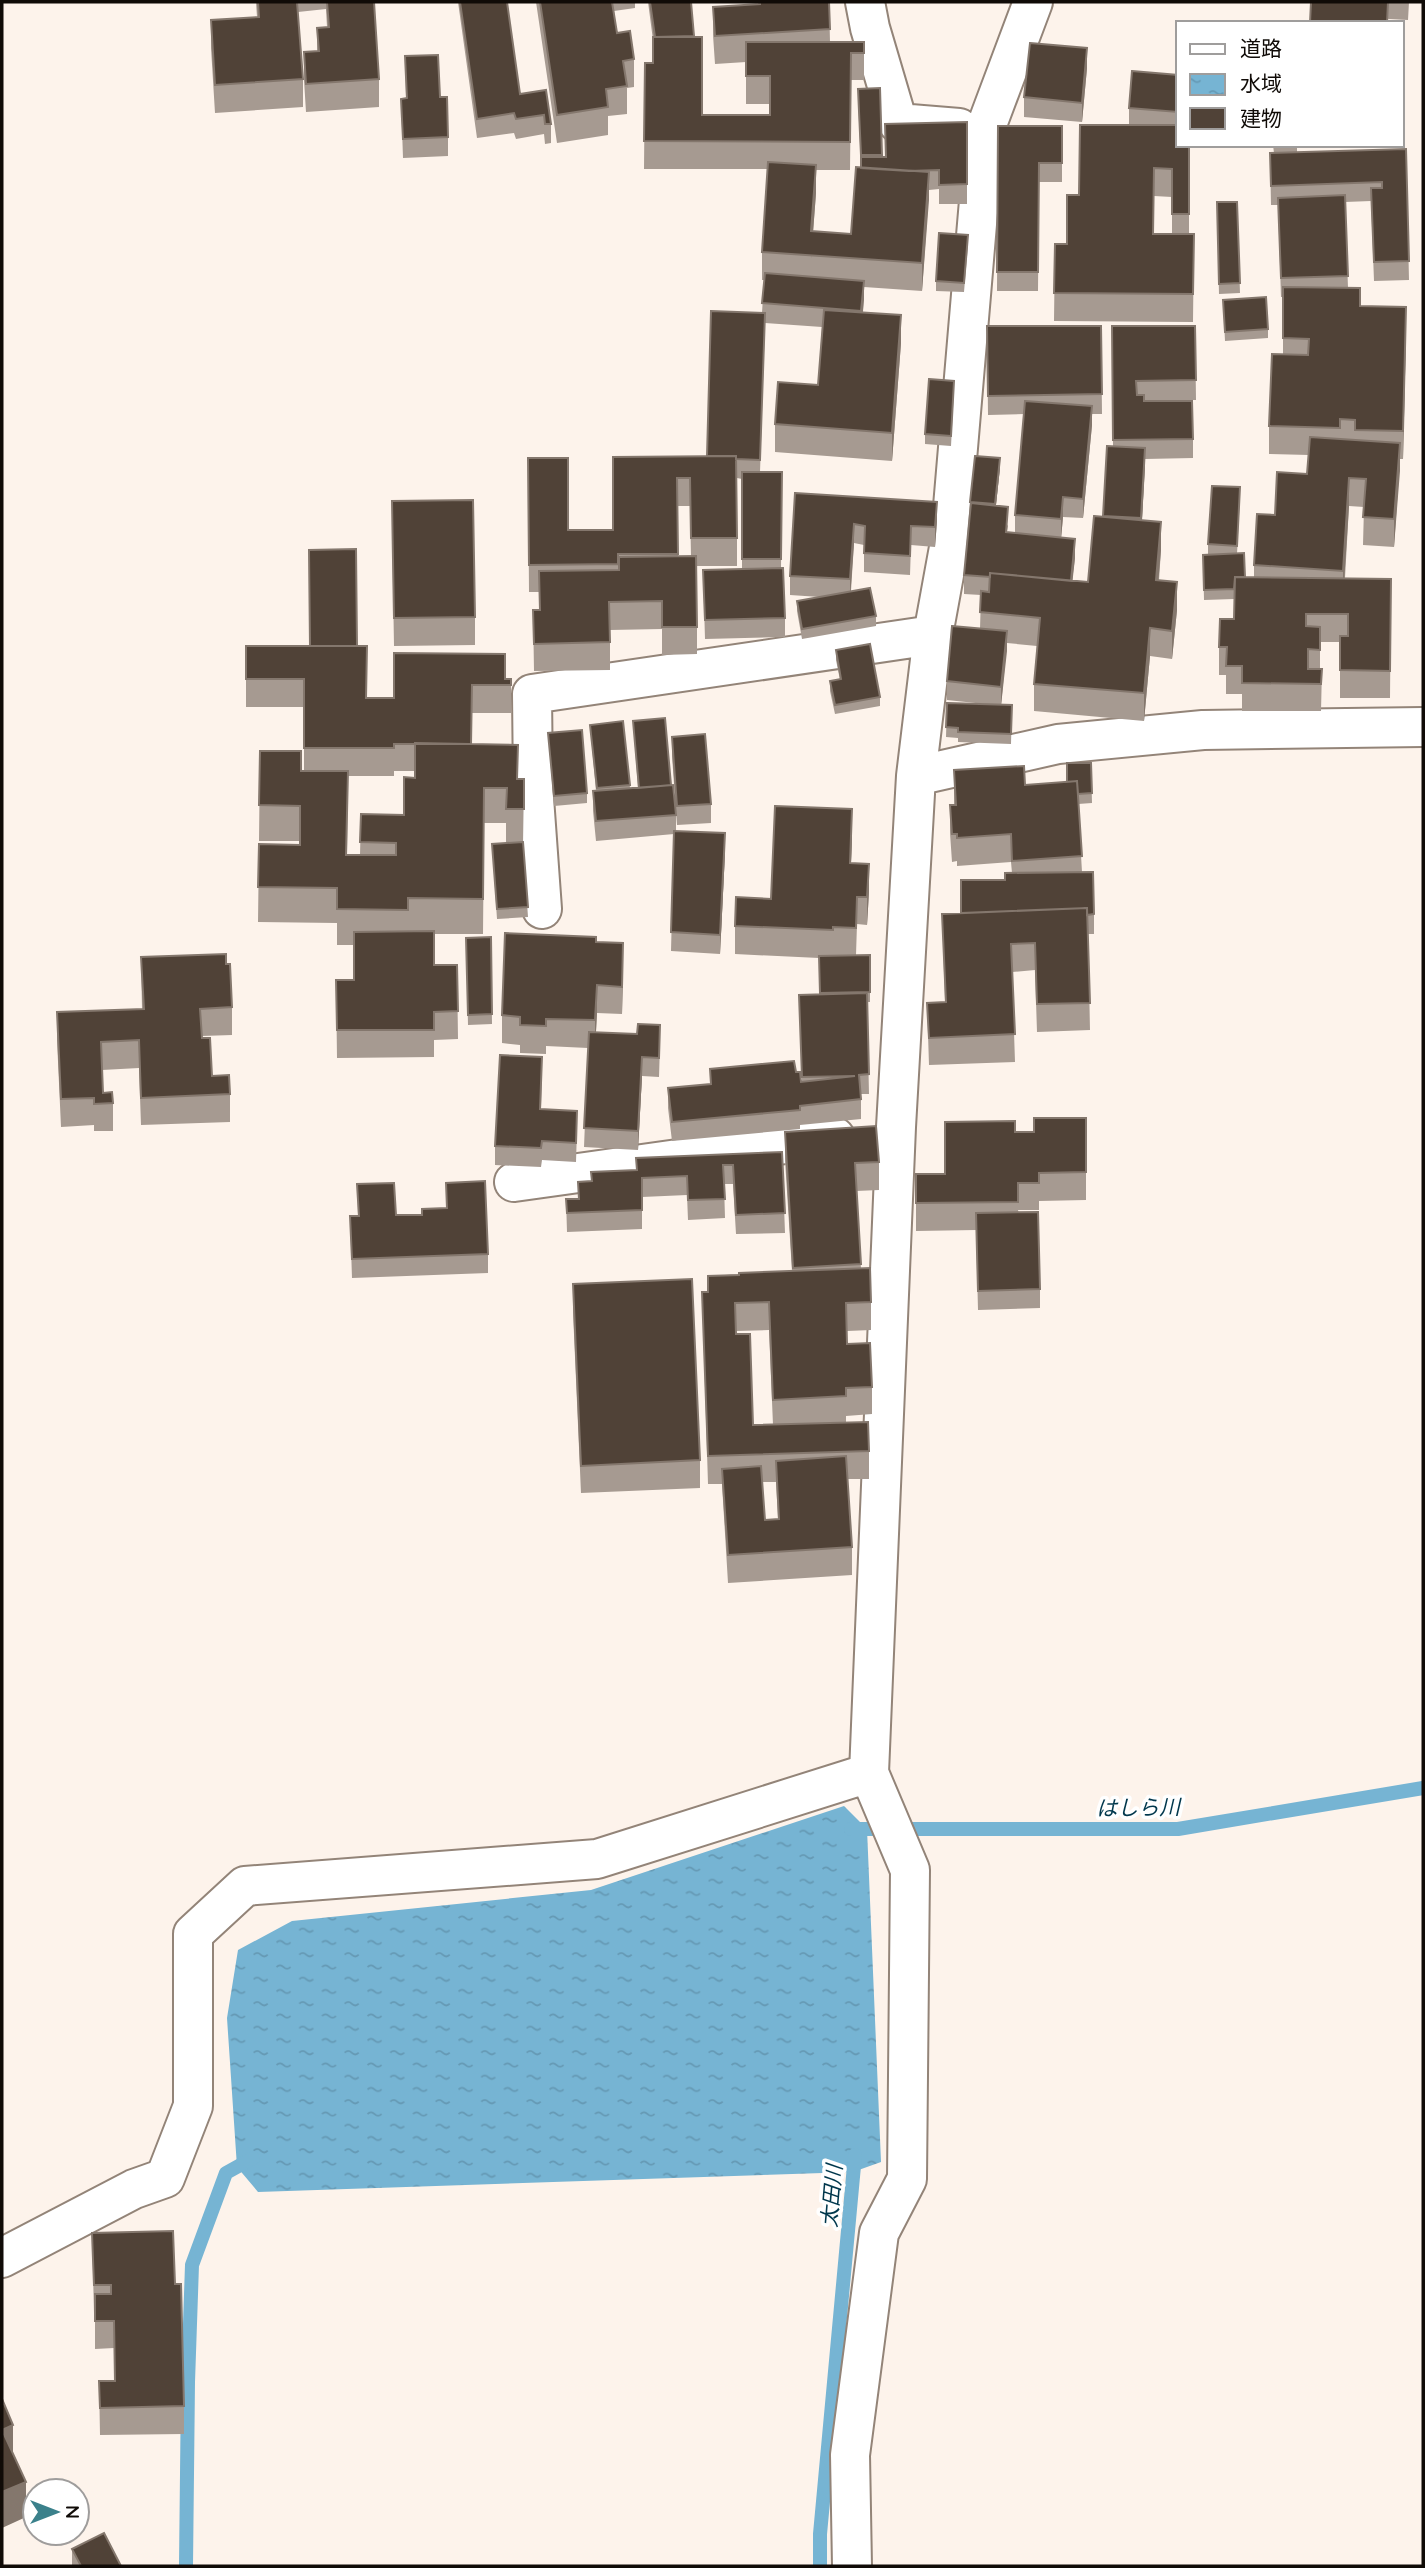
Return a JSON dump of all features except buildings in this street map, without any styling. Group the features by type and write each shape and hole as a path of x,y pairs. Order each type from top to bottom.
{"street":[{"path":"865,2 898,123 985,130"},
{"path":"852,2566 850,2455 878,2233 907,2179 910,1870 869,1773 896,1127 916,776 933,635 950,542 985,130 1033,2"},
{"path":"542,909 533,784 532,694 933,635"},
{"path":"916,776 1058,744 1190,731 1423,727"},
{"path":"514,1182 896,1127"},
{"path":"2,2258 134,2189 165,2178 193,2106 193,1934 245,1886 597,1859 869,1773"}],"water":[{"path":"844,1806 867,1829 881,2162 853,2172 258,2192 237,2167 227,2018 238,1950 292,1921 591,1890"}],"waterway":[{"name":"はしら川","path":"851,1829 1178,1829 1423,1788"},
{"name":"太田川","path":"820,2566 820,2534 855,2155"},
{"path":"186,2566 192,2265 226,2173 253,2158"}]}
